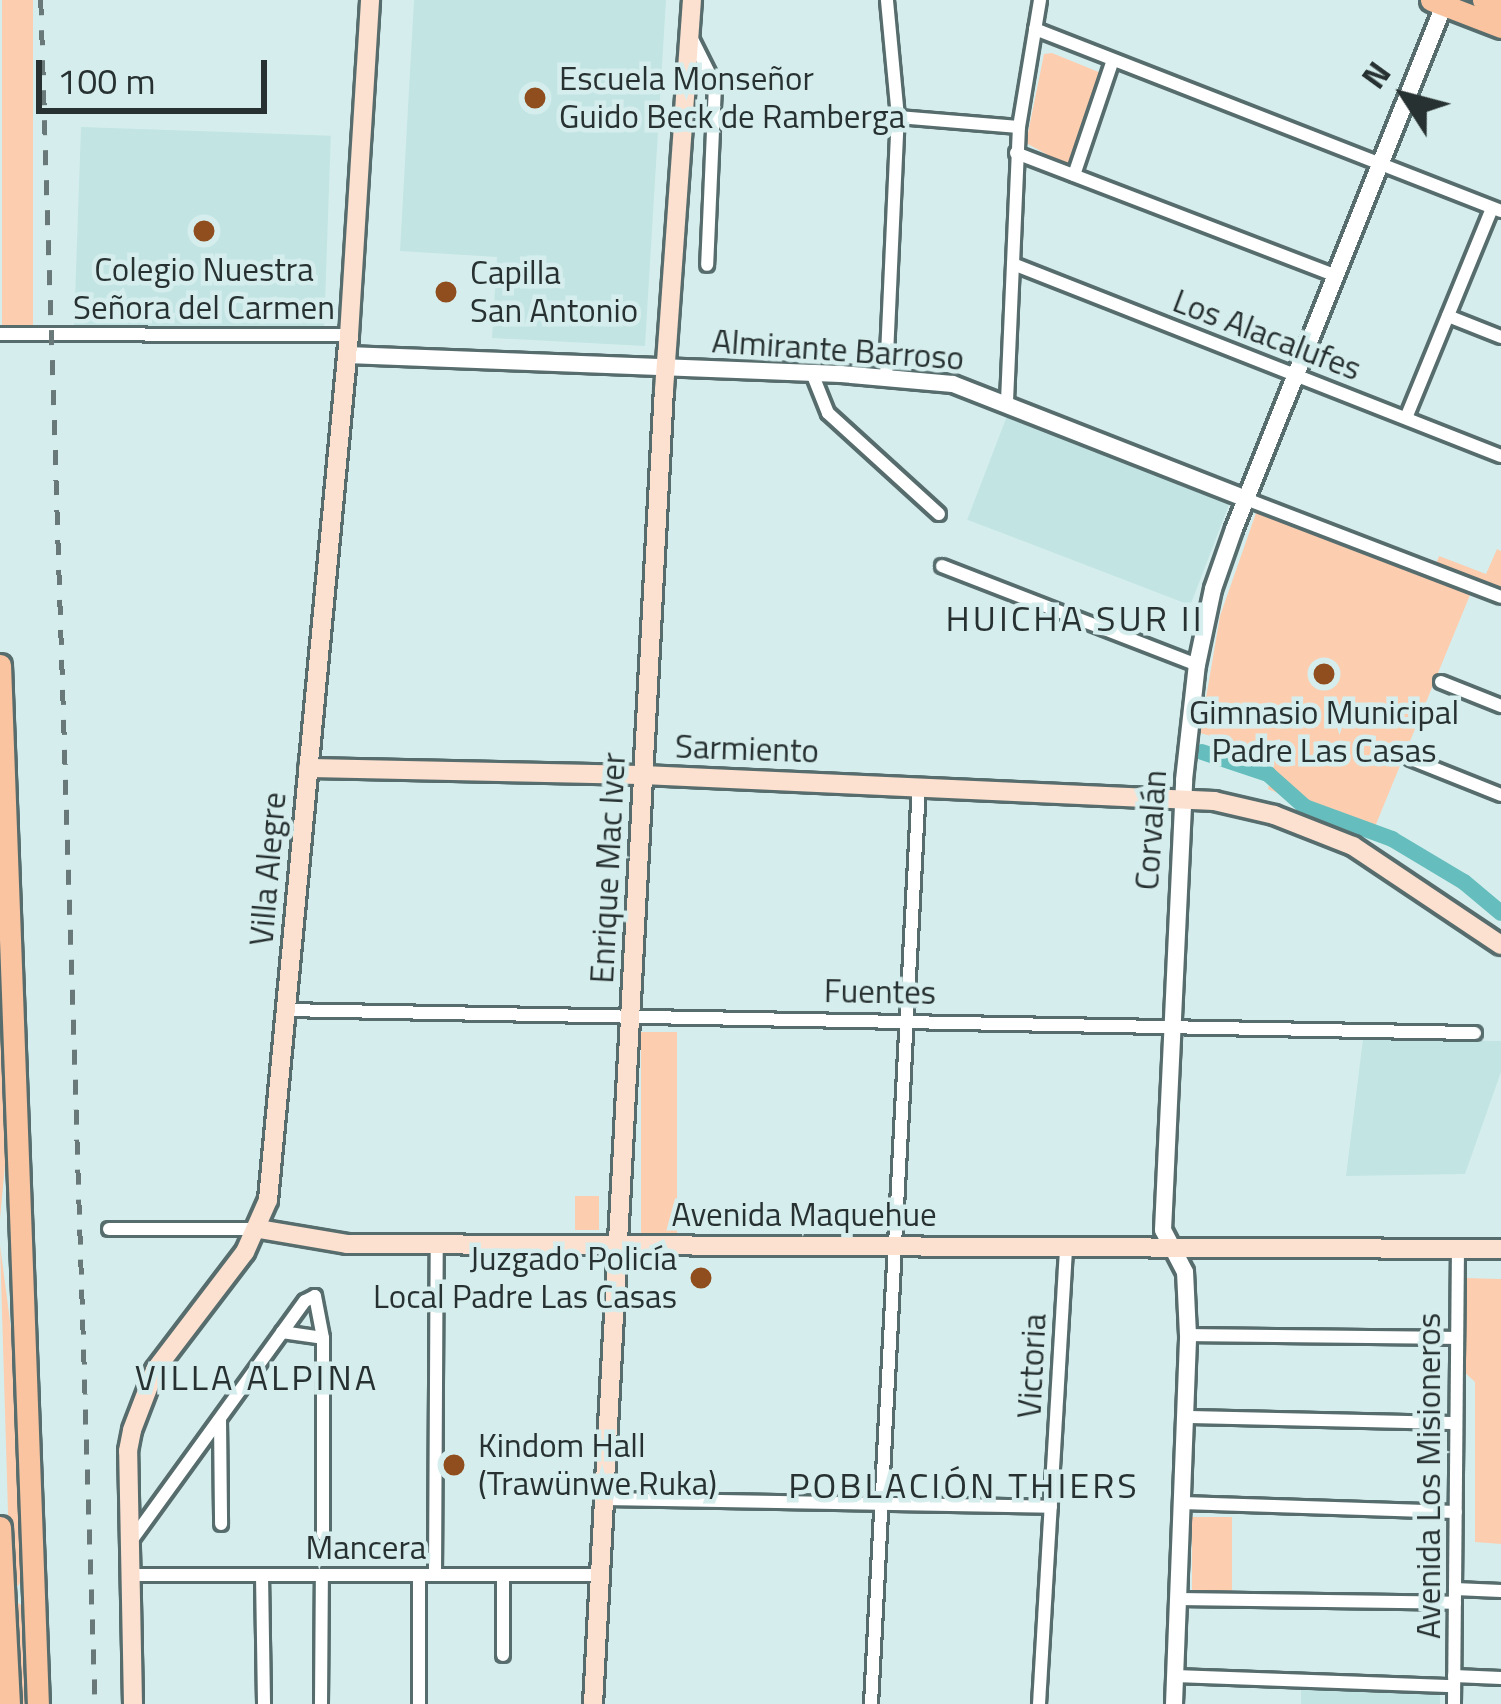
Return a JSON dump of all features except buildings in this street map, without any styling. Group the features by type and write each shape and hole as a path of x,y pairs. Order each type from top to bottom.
{"main road":[{"name":"Villa Alegre","path":"133,1704 128,1451 146,1390 166,1352 259,1229 268,1200 348,345 370,0"},
{"name":"Enrique Mac Iver","path":"593,1704 665,368 692,0"},
{"path":"1483,0 1501,7"},
{"path":"1440,2 1501,27"},
{"path":"0,665 9,1226 38,1704"},
{"name":"Sarmiento","path":"308,768 1183,798 1274,814 1328,835 1388,867 1501,945"},
{"name":"Avenida Maquehue","path":"259,1229 318,1242 437,1245 1501,1249"},
{"path":"0,1527 9,1704"},
{"path":"1,1595 31,1594"}],"street":[{"path":"886,377 898,117 887,0"},
{"path":"1007,401 1018,127 1040,0"},
{"name":"Corvalán","path":"1174,1704 1189,1335 1185,1272 1163,1230 1169,1023 1197,665 1214,589 1246,500 1440,2"},
{"path":"1035,29 1497,209 1406,418"},
{"name":"Enrique Mac Iver","path":"691,36 715,85 707,265"},
{"path":"1073,175 1113,60"},
{"path":"898,117 1018,127"},
{"path":"1016,153 1336,276"},
{"name":"Los Alacalufes","path":"1013,264 1501,456"},
{"path":"1448,316 1501,337"},
{"name":"Almirante Barroso","path":"0,334 348,345 953,384 1007,401 1246,500 1501,597"},
{"path":"812,373 828,413 939,514"},
{"path":"942,566 1197,665"},
{"path":"1441,682 1501,706"},
{"path":"1411,759 1501,795"},
{"path":"871,1704 919,786"},
{"name":"Fuentes","path":"284,1010 1169,1023 1475,1033"},
{"name":"Avenida Maquehue","path":"109,1229 259,1229"},
{"path":"434,1575 437,1245"},
{"name":"Victoria","path":"1039,1704 1066,1246"},
{"name":"Avenida Los Misioneros","path":"1454,1704 1458,1249"},
{"path":"130,1542 304,1301 315,1296 321,1305 323,1338 322,1534"},
{"path":"281,1333 323,1338"},
{"path":"1189,1335 1457,1338"},
{"path":"1185,1418 1456,1423"},
{"path":"220,1419 221,1524"},
{"path":"605,1499 1051,1507"},
{"path":"1182,1503 1456,1512"},
{"name":"Mancera","path":"131,1575 601,1575"},
{"path":"262,1575 264,1704"},
{"path":"321,1704 322,1575"},
{"path":"419,1575 419,1704"},
{"path":"503,1575 503,1655"},
{"path":"1178,1599 1455,1596 1501,1591"},
{"path":"1175,1676 1501,1678"}],"shaded area":[{"path":"2,0 33,0 33,329 2,329"},
{"name":"Escuela Monseñor Guido Beck de Ramberga","path":"414,0 666,0 645,346 492,338 497,257 400,251"},
{"path":"1044,54 1101,73 1068,166 1026,143"},
{"name":"Colegio Nuestra Señora del Carmen","path":"81,127 331,136 324,334 74,325"},
{"path":"1007,416 1230,502 1190,605 967,520"},
{"name":"Gimnasio Municipal Padre Las Casas","path":"1256,513 1470,595 1372,834 1268,789 1276,754 1200,733 1220,616"},
{"path":"1497,549 1501,551 1501,590 1436,564 1439,556 1486,574"},
{"path":"0,971 7,1143 0,1219"},
{"path":"641,1032 677,1032 677,1233 641,1233"},
{"path":"1363,1039 1501,1041 1501,1072 1465,1174 1346,1176"},
{"path":"575,1196 599,1196 599,1230 575,1230"},
{"path":"0,1245 13,1344 23,1577 18,1586 10,1579"},
{"path":"1464,1278 1501,1279 1501,1544 1475,1542 1475,1382 1461,1369"},
{"path":"1192,1517 1232,1517 1232,1594 1192,1594"},
{"path":"16,1602 23,1606 29,1704 18,1704"},
{"path":"1301,1688 1440,1691 1440,1704 1301,1704"}],"waterway":[{"path":"1202,752 1268,774 1305,807 1392,839 1464,882 1501,913"}],"railway":[{"path":"41,0 95,1704"}],"place":[{"name":"Escuela Monseñor Guido Beck de Ramberga","path":"535,98"},
{"name":"Colegio Nuestra Señora del Carmen","path":"204,231"},
{"name":"Capilla San Antonio","path":"446,292"},
{"name":"Gimnasio Municipal Padre Las Casas","path":"1324,674"},
{"name":"Juzgado Policía Local Padre Las Casas","path":"701,1278"},
{"name":"Kindom Hall (Trawünwe Ruka)","path":"454,1465"}],"district":[{"name":"HUICHA SUR II","path":"1075,618"},
{"name":"VILLA ALPINA","path":"257,1377"},
{"name":"POBLACIÓN THIERS","path":"964,1485"}]}
